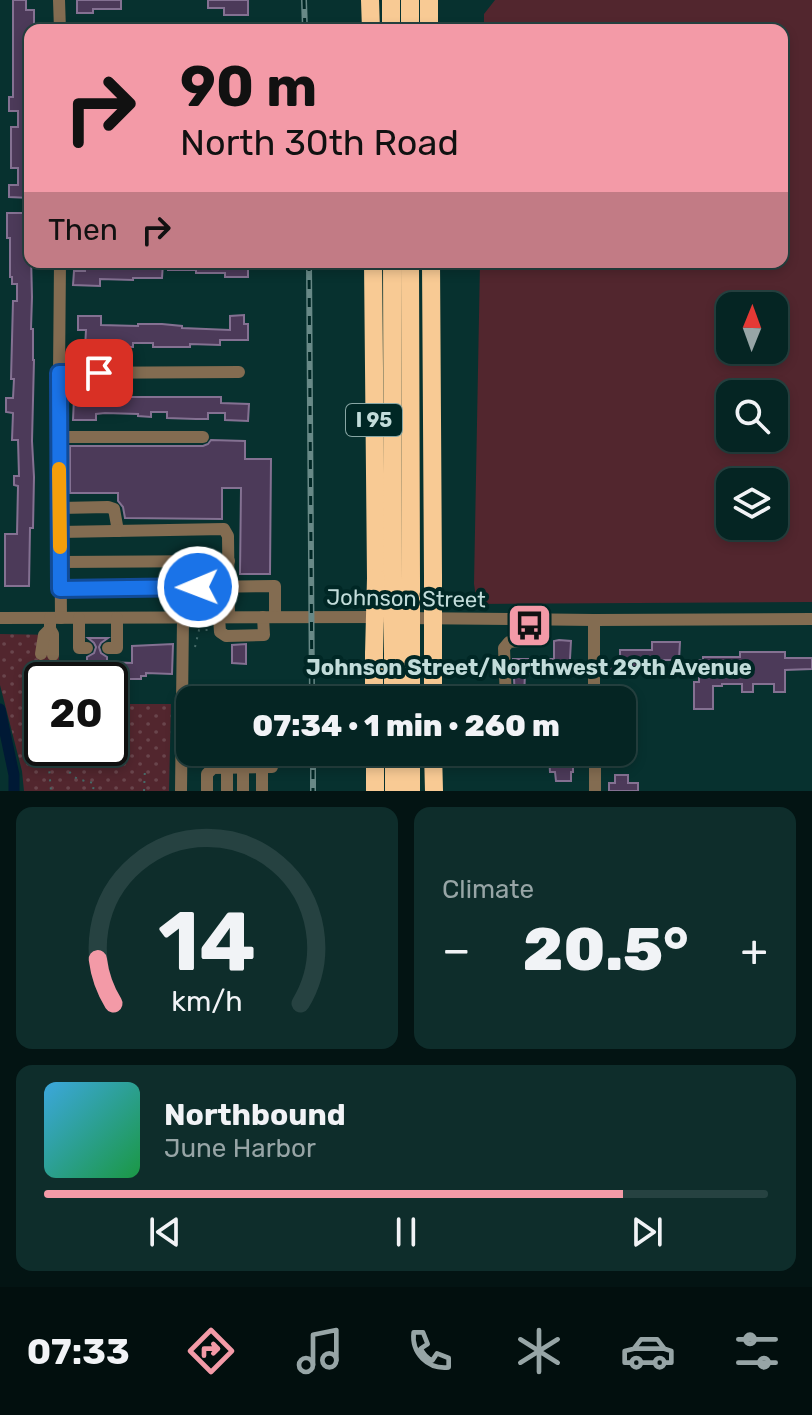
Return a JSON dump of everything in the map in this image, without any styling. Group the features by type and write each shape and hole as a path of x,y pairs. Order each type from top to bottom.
{"highway":[{"path":"370,0 371,24"},
{"path":"391,0 391,24"},
{"path":"410,0 410,24"},
{"path":"429,0 429,24"},
{"name":"I 95","path":"373,268 393,579 393,653 380,686"},
{"path":"392,268 393,686"},
{"path":"393,579 410,268"},
{"name":"I 95","path":"431,268 433,686"},
{"path":"393,653 406,686"},
{"path":"375,766 375,791"},
{"path":"394,766 394,791"},
{"path":"411,766 411,791"},
{"path":"433,766 434,791"}],"street":[{"path":"59,0 60,24"},
{"path":"47,662 44,635 53,622 60,589 60,268"},
{"path":"59,373 239,372"},
{"path":"59,437 203,437"},
{"path":"60,508 114,509 118,531"},
{"path":"60,532 224,529 228,536 229,586 220,632 226,636 264,635 275,586 229,586 60,589"},
{"path":"60,562 229,561"},
{"name":"Johnson Street","path":"0,618 53,622 79,618 223,621 269,616 812,619"},
{"path":"79,618 79,648 87,648"},
{"path":"108,648 117,648 117,618"},
{"path":"183,618 185,686"},
{"path":"502,619 505,638 509,642"},
{"path":"505,686 504,648 509,642 531,640 535,619"},
{"path":"594,620 594,686"},
{"path":"181,791 183,766"},
{"path":"207,791 207,774 213,768 272,766"},
{"path":"595,766 595,791"},
{"path":"243,767 243,791"},
{"path":"262,767 262,791"},
{"path":"227,768 227,791"}],"path":[{"path":"195,646 199,630 223,621"},
{"path":"48,766 51,791"},
{"path":"67,766 77,779 94,783 93,791"},
{"path":"144,791 145,768"}],"shaded area":[{"path":"495,0 812,0 812,602 477,604 474,584 480,268 788,268 788,24 484,24 484,14"},
{"path":"0,634 59,635 59,662 24,662 24,766 128,766 128,704 171,704 169,791 24,791 22,771 0,685"}],"building":[{"path":"13,0 26,0 26,10 34,10 34,24 24,24 24,198 9,197 9,185 18,185 18,168 11,168 11,127 18,127 18,111 9,111 9,97 13,97"},
{"path":"77,0 121,0 121,9 93,9 93,13 77,13"},
{"path":"208,0 248,0 248,15 224,15 224,8 208,8"},
{"path":"7,213 24,213 24,268 31,268 34,360 33,528 30,528 29,586 5,586 5,534 17,534 18,486 14,485 14,476 19,476 18,440 12,440 13,413 6,412 6,398 13,398 13,301 17,301 17,284 12,284 10,277 10,238 7,238"},
{"path":"85,268 163,268 162,278 100,279 100,286 73,285 74,271 85,271"},
{"path":"248,268 248,277 225,277 225,273 196,273 196,270 168,270"},
{"path":"244,315 244,324 248,324 248,340 220,340 220,345 153,347 153,343 133,343 133,347 85,348 86,330 78,330 78,316 101,316 101,325 162,324 230,330 230,316"},
{"path":"221,397 221,403 249,404 248,421 225,420 225,413 208,413 208,419 167,418 167,412 151,412 151,417 105,413 96,414 96,420 73,420 74,398"},
{"path":"211,440 245,441 245,459 271,459 270,574 240,574 241,488 222,488 222,519 125,518 118,493 70,493 70,446 203,446"},
{"path":"88,638 108,638 99,647 107,662 87,662 87,657 94,653 94,643"},
{"path":"554,641 571,641 569,676 525,673 524,686 514,686 513,659 554,659"},
{"path":"652,642 680,642 679,660 663,660 663,667 641,666 641,672 611,676 608,662 620,662 620,650 652,650"},
{"path":"173,644 172,674 146,673 141,679 128,679 132,646"},
{"path":"246,644 246,664 232,663 232,645"},
{"path":"740,652 785,652 785,658 812,658 812,669 785,670 785,692 774,692 774,684 753,684 753,692 742,692 742,684 713,686 713,709 694,709 694,682 699,682 699,660 703,657 740,657"},
{"path":"550,766 573,766 571,781 556,781 555,772 550,772"},
{"path":"615,775 628,775 628,783 638,783 638,791 609,791 609,783 615,783"}],"waterway":[{"path":"0,709 14,775 14,791"}],"railway":[{"path":"304,0 305,24"},
{"path":"309,268 312,686"},
{"path":"313,766 313,791"}],"slow traffic":[{"path":"59,469 60,547"}],"place":[{"name":"Johnson Street/Northwest 29th Avenue","path":"529,626"}],"route":[{"path":"99,373 59,373 60,589 198,587"}]}
